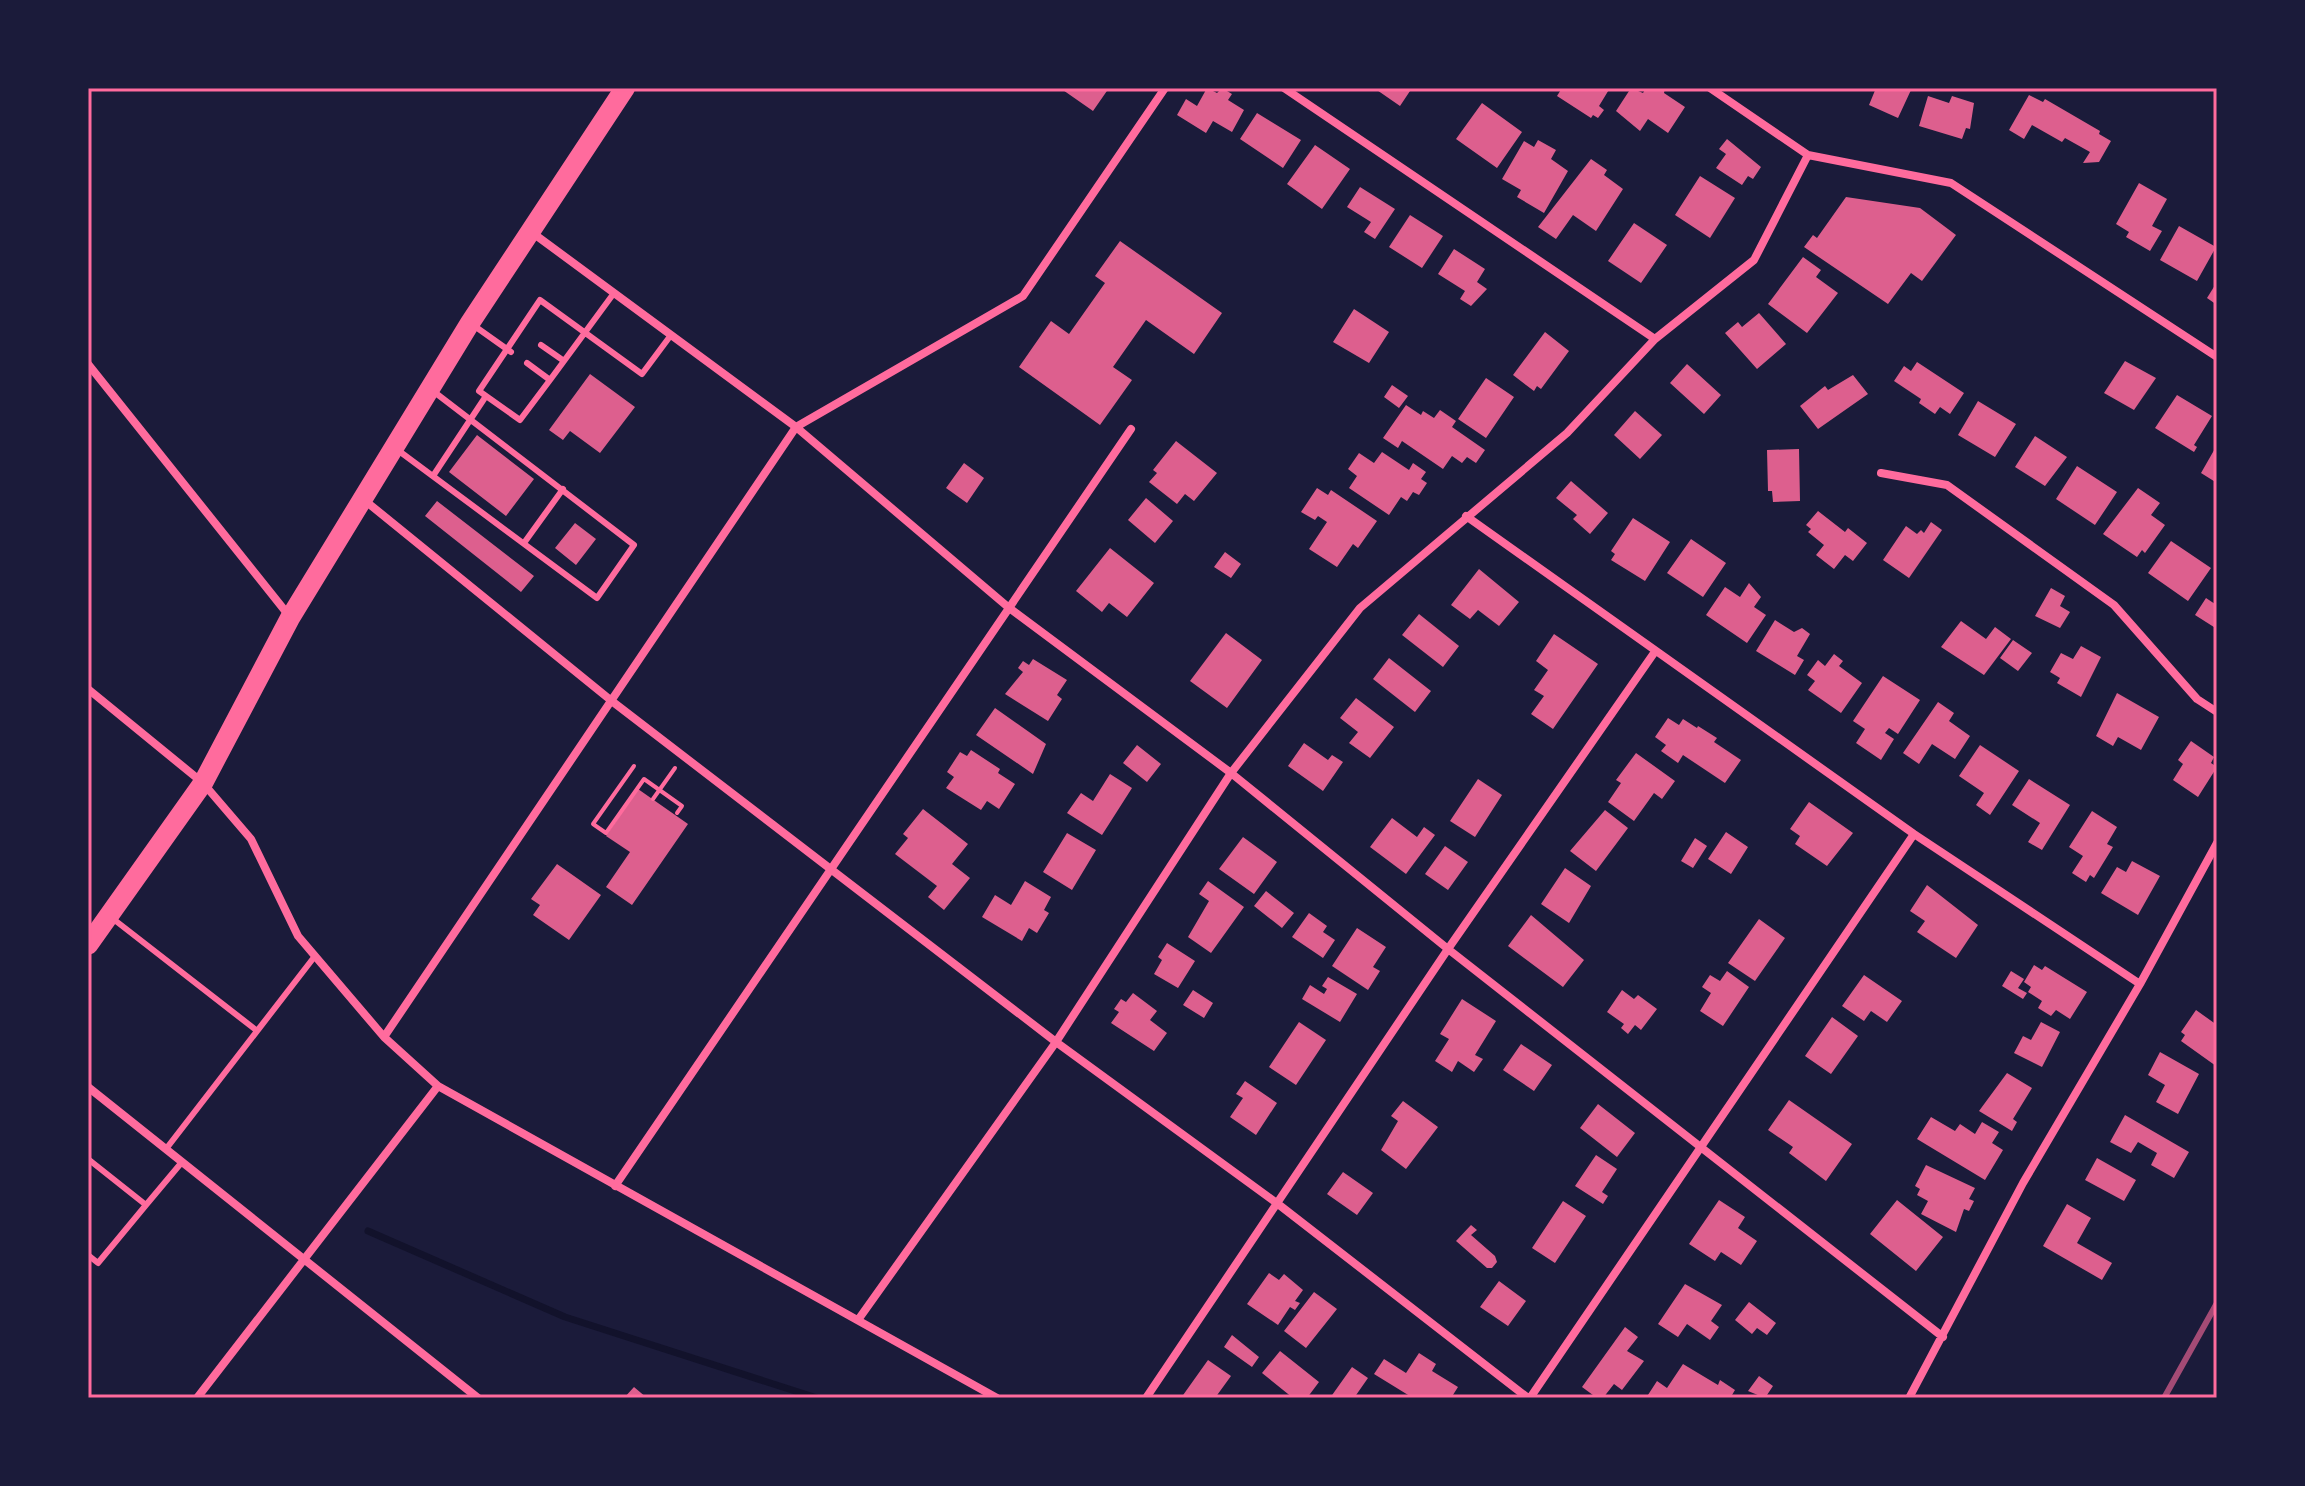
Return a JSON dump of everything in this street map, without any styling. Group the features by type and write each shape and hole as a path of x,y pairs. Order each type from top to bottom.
{"main road":[{"path":"88,945 203,783 290,618 470,323 625,88"}],"street":[{"path":"384,1037 796,427 1023,296 1165,88"},
{"path":"1284,88 1655,339"},
{"path":"1710,88 1808,155 1951,183 2217,357"},
{"path":"858,1320 1056,1042 1231,773 1360,608 1567,433 1655,339 1754,260 1808,155"},
{"path":"529,231 796,427 1008,607 1231,773 1448,949 1943,1337"},
{"path":"88,364 290,618"},
{"path":"615,1186 1131,429"},
{"path":"1881,473 1947,485 2114,605 2197,699 2217,712"},
{"path":"363,499 613,702 1056,1042 1278,1204 1529,1398 1914,834"},
{"path":"1466,516 1654,653 1914,834 2140,984"},
{"path":"1146,1398 1448,949 1654,653"},
{"path":"88,689 203,783 251,839 298,936 384,1037 438,1086 997,1398"},
{"path":"1909,1398 2023,1183 2140,984 2217,843"},
{"path":"197,1398 438,1086"},
{"path":"88,1087 478,1398"}],"lane":[{"path":"614,293 586,333 520,420 479,391 523,331 540,300 586,333 642,374 671,335"},
{"path":"470,323 509,350"},
{"path":"541,345 564,361"},
{"path":"527,363 550,380"},
{"path":"395,448 597,598 634,545 430,389"},
{"path":"433,476 486,396"},
{"path":"524,543 563,489"},
{"path":"109,916 256,1030"},
{"path":"166,1149 315,956"},
{"path":"88,1159 146,1205"},
{"path":"88,1255 98,1263 182,1162"}],"path":[{"path":"634,766 593,824 606,833 644,779 682,806 677,813"},
{"path":"653,799 675,768"}],"building":[{"path":"1060,88 1109,88 1093,111"},
{"path":"1207,88 1217,93 1222,88 1232,94 1228,100 1244,110 1232,132 1213,121 1206,133 1177,115 1186,99 1197,106"},
{"path":"1374,88 1412,88 1400,106"},
{"path":"1562,88 1610,88 1599,106 1604,110 1598,118 1593,115 1591,118 1557,96"},
{"path":"1631,88 1643,93 1646,88 1665,88 1664,93 1685,107 1668,133 1648,119 1640,131 1616,111"},
{"path":"1876,88 1911,90 1898,118 1869,105"},
{"path":"2029,95 2043,102 2045,99 2100,131 2099,134 2111,141 2099,162 2083,163 2090,152 2065,138 2062,142 2032,125 2024,139 2009,130"},
{"path":"1928,96 1949,103 1952,96 1974,103 1970,129 1966,128 1962,139 1919,126"},
{"path":"1482,103 1522,132 1497,168 1456,139"},
{"path":"1257,113 1301,140 1283,168 1240,139"},
{"path":"1727,139 1761,167 1753,179 1748,176 1742,185 1716,168 1726,154 1719,149"},
{"path":"1538,140 1556,150 1551,159 1568,171 1544,213 1517,197 1521,190 1502,179 1524,141 1534,147"},
{"path":"1315,145 1350,169 1322,209 1287,184"},
{"path":"1591,159 1607,170 1604,175 1623,189 1596,231 1573,215 1556,239 1538,227"},
{"path":"1700,176 1735,198 1710,238 1675,215"},
{"path":"2139,183 2167,199 2152,226 2162,231 2150,251 2126,237 2129,232 2116,224"},
{"path":"1360,187 1395,209 1375,239 1364,232 1371,222 1347,207"},
{"path":"1846,197 1920,208 1956,235 1922,281 1911,273 1888,304 1804,247 1813,235 1817,238"},
{"path":"1410,215 1443,236 1422,268 1389,247"},
{"path":"1634,223 1667,245 1641,283 1608,261"},
{"path":"2179,226 2216,247 2197,281 2160,260"},
{"path":"1120,241 1222,313 1194,354 1146,320 1113,367 1132,380 1100,425 1019,367 1051,321 1069,334 1105,283 1095,276"},
{"path":"1454,249 1485,269 1477,282 1487,289 1471,306 1460,299 1465,291 1438,274"},
{"path":"1803,257 1821,270 1816,277 1838,293 1807,333 1768,304"},
{"path":"2217,282 2217,305 2207,298"},
{"path":"1354,309 1389,332 1369,363 1333,342"},
{"path":"1759,313 1786,344 1757,369 1725,333 1738,322 1742,327"},
{"path":"1545,332 1569,351 1541,389 1537,386 1534,391 1513,375"},
{"path":"2125,361 2156,378 2134,410 2104,393"},
{"path":"1917,362 1964,393 1950,414 1940,407 1935,414 1919,403 1921,399 1894,381 1904,366 1911,371"},
{"path":"1687,364 1721,395 1704,414 1670,383"},
{"path":"590,374 635,407 600,453 570,431 563,440 549,430"},
{"path":"1853,375 1868,394 1818,429 1800,406 1825,386 1828,390"},
{"path":"1486,378 1514,397 1486,438 1458,419"},
{"path":"1392,385 1408,396 1399,408 1384,397"},
{"path":"2177,395 2212,416 2194,445 2197,447 2194,452 2155,428"},
{"path":"1978,401 2016,424 1995,457 1958,435"},
{"path":"1406,405 1421,415 1423,411 1434,418 1440,410 1456,421 1452,427 1485,450 1476,463 1467,457 1462,463 1452,456 1443,469 1402,441 1398,448 1383,438"},
{"path":"1635,411 1662,435 1640,459 1614,435"},
{"path":"477,435 534,479 506,516 449,472"},
{"path":"2035,436 2067,457 2045,486 2015,467"},
{"path":"1176,441 1217,473 1194,501 1185,494 1177,504 1149,482 1157,473 1153,470"},
{"path":"2217,445 2217,483 2201,473"},
{"path":"1799,449 1800,501 1773,502 1772,491 1768,491 1767,450"},
{"path":"1382,452 1409,470 1413,463 1426,472 1421,479 1427,483 1419,495 1413,492 1407,501 1401,497 1389,515 1349,488 1357,476 1348,469 1359,453 1374,463"},
{"path":"964,463 984,478 967,503 946,488"},
{"path":"2077,466 2117,492 2095,525 2056,499"},
{"path":"1571,481 1608,513 1590,534 1573,519 1577,515 1556,498"},
{"path":"1317,488 1328,495 1331,490 1377,521 1358,548 1353,544 1337,567 1309,549 1327,522 1318,516 1315,520 1301,512"},
{"path":"2138,488 2160,503 2151,515 2165,525 2145,553 2142,550 2137,557 2103,534"},
{"path":"1146,498 1173,521 1155,543 1128,520"},
{"path":"437,501 534,576 521,592 425,516"},
{"path":"1818,511 1845,532 1848,528 1867,543 1853,561 1845,555 1834,569 1816,555 1824,545 1808,532 1811,529 1806,525"},
{"path":"1633,518 1670,542 1645,581 1611,560 1615,554 1611,551"},
{"path":"1931,522 1942,530 1909,578 1883,560 1906,526 1917,534 1921,530 1924,533"},
{"path":"575,523 596,539 576,565 555,548"},
{"path":"1691,539 1726,563 1703,597 1667,573"},
{"path":"2171,541 2211,568 2188,601 2148,573"},
{"path":"1110,548 1154,583 1127,617 1109,603 1102,612 1076,591"},
{"path":"1225,552 1241,564 1231,578 1214,567"},
{"path":"1479,569 1519,602 1499,626 1478,610 1470,619 1451,605"},
{"path":"1749,583 1761,597 1754,607 1766,615 1747,643 1706,615 1725,587 1740,597"},
{"path":"2051,588 2065,596 2060,606 2070,612 2060,628 2035,616"},
{"path":"2206,598 2215,604 2217,601 2217,629 2195,615"},
{"path":"1419,614 1459,646 1443,667 1402,635"},
{"path":"1775,620 1794,632 1802,628 1810,634 1797,656 1804,660 1795,675 1756,651"},
{"path":"1961,621 1986,639 1995,627 2011,639 1984,675 1941,647"},
{"path":"1226,633 1262,660 1227,708 1190,681"},
{"path":"1554,634 1598,664 1553,729 1531,714 1544,696 1534,690 1548,670 1536,661"},
{"path":"2013,640 2032,653 2018,671 2000,658"},
{"path":"2081,646 2101,657 2081,697 2057,683 2060,678 2050,672 2061,653 2073,659"},
{"path":"1834,654 1843,661 1839,666 1862,683 1841,713 1808,690 1815,681 1807,675 1818,660 1825,666"},
{"path":"1389,658 1431,691 1415,712 1373,679"},
{"path":"1033,659 1067,680 1057,695 1062,699 1048,721 1005,694 1023,672 1018,668 1023,661 1029,665"},
{"path":"1883,676 1920,700 1898,734 1889,728 1885,733 1894,739 1881,760 1856,743 1865,729 1853,721"},
{"path":"2117,693 2159,717 2141,750 2118,737 2113,746 2096,736"},
{"path":"1356,698 1394,727 1370,758 1349,743 1358,732 1340,718"},
{"path":"1938,702 1954,713 1949,721 1970,736 1955,759 1932,744 1919,764 1903,753"},
{"path":"995,708 1046,744 1033,774 976,735"},
{"path":"1668,718 1679,725 1683,719 1698,726 1717,738 1714,742 1741,760 1725,783 1683,755 1678,763 1661,751 1666,745 1655,737"},
{"path":"2191,741 2214,757 2211,763 2217,767 2198,797 2173,780 2183,764 2178,760"},
{"path":"1304,743 1328,760 1332,755 1343,762 1323,791 1288,766"},
{"path":"1137,745 1161,764 1147,782 1123,763"},
{"path":"1980,745 2019,771 1990,815 1976,805 1984,793 1959,776"},
{"path":"971,750 1000,769 998,773 1015,784 999,809 987,801 981,810 946,788 954,777 947,772 960,752 967,756"},
{"path":"1636,753 1675,781 1662,799 1654,793 1634,821 1608,802 1621,783 1616,780"},
{"path":"1110,774 1132,788 1102,835 1067,813 1081,793 1093,801"},
{"path":"1478,779 1502,795 1475,837 1450,821"},
{"path":"2029,779 2070,805 2042,850 2028,842 2040,823 2012,805"},
{"path":"638,789 688,824 632,905 606,887 630,852 606,836"},
{"path":"1809,802 1853,833 1827,866 1795,844 1800,836 1790,829"},
{"path":"923,809 968,844 952,864 970,878 944,910 928,897 937,886 895,854 908,838 903,834"},
{"path":"1605,810 1628,828 1596,871 1570,851"},
{"path":"2092,811 2117,827 2107,844 2113,847 2094,878 2090,875 2086,882 2072,873 2083,856 2069,847"},
{"path":"1392,818 1417,837 1424,827 1435,835 1406,874 1370,847"},
{"path":"1726,832 1748,847 1731,874 1708,859"},
{"path":"1067,833 1096,850 1072,890 1043,872"},
{"path":"1243,837 1277,862 1254,894 1219,869"},
{"path":"1695,838 1707,846 1693,868 1681,861"},
{"path":"1445,846 1468,862 1448,890 1425,874"},
{"path":"2132,861 2160,876 2138,915 2101,893 2117,867 2126,872"},
{"path":"557,864 601,895 569,940 533,915 540,905 531,899"},
{"path":"1565,868 1591,886 1569,923 1541,904"},
{"path":"1025,881 1051,897 1044,910 1049,913 1037,933 1029,928 1022,941 982,917 995,895 1011,905"},
{"path":"1208,881 1244,907 1211,953 1188,937 1209,901 1199,894"},
{"path":"1927,885 1978,925 1956,958 1917,932 1925,921 1910,911"},
{"path":"1266,891 1294,913 1282,928 1254,906"},
{"path":"1309,913 1327,926 1323,932 1335,940 1323,958 1292,937"},
{"path":"1531,915 1584,960 1563,987 1508,946"},
{"path":"1759,919 1785,938 1755,981 1728,963"},
{"path":"1357,928 1386,947 1373,967 1380,971 1368,990 1332,966"},
{"path":"1167,943 1195,961 1178,988 1154,974 1162,960 1158,957"},
{"path":"2034,965 2042,970 2045,966 2087,992 2070,1019 2056,1010 2051,1016 2038,1008 2042,1001 2028,992 2031,987 2024,982"},
{"path":"1727,971 1749,987 1723,1026 1700,1011 1711,993 1702,987 1710,975 1720,981"},
{"path":"2011,971 2024,979 2018,988 2027,993 2023,999 2002,986"},
{"path":"1864,975 1902,1001 1887,1022 1871,1011 1864,1021 1842,1006"},
{"path":"1328,977 1357,994 1340,1022 1302,999 1310,985 1324,994 1327,989 1322,986"},
{"path":"1193,990 1213,1003 1204,1018 1183,1005"},
{"path":"1622,990 1634,999 1638,995 1657,1009 1641,1030 1635,1025 1628,1034 1621,1028 1624,1024 1607,1012"},
{"path":"1133,993 1157,1011 1150,1020 1167,1033 1154,1051 1111,1023 1119,1012 1114,1009 1121,999 1126,1002"},
{"path":"1462,999 1496,1021 1475,1055 1483,1059 1474,1072 1458,1061 1452,1072 1435,1061 1449,1039 1440,1034"},
{"path":"2196,1010 2217,1025 2216,1066 2181,1041 2185,1035 2181,1032"},
{"path":"1832,1017 1858,1036 1831,1074 1805,1056"},
{"path":"1299,1022 1326,1040 1296,1085 1269,1067"},
{"path":"2041,1022 2060,1032 2042,1067 2014,1053 2023,1036 2031,1040"},
{"path":"1521,1044 1552,1065 1534,1091 1503,1070"},
{"path":"2160,1052 2199,1074 2178,1114 2156,1102 2165,1085 2148,1075"},
{"path":"2007,1073 2032,1088 2013,1119 2017,1122 2012,1131 1979,1111"},
{"path":"1245,1081 1277,1103 1256,1135 1230,1117 1243,1098 1236,1094"},
{"path":"1789,1100 1852,1144 1826,1181 1789,1153 1793,1147 1768,1130"},
{"path":"1403,1101 1438,1127 1406,1169 1381,1150 1398,1121 1391,1116"},
{"path":"1598,1104 1635,1133 1617,1157 1580,1128"},
{"path":"2125,1115 2189,1152 2174,1178 2151,1165 2157,1153 2138,1142 2131,1153 2110,1142"},
{"path":"1931,1117 1955,1131 1960,1124 1975,1134 1982,1122 1999,1132 1992,1143 2003,1150 1985,1180 1917,1139"},
{"path":"1596,1155 1617,1169 1602,1192 1608,1196 1603,1204 1575,1186"},
{"path":"2097,1158 2136,1180 2124,1201 2085,1180"},
{"path":"1926,1165 1975,1188 1969,1199 1974,1201 1969,1211 1964,1209 1956,1232 1921,1214 1928,1201 1917,1195 1920,1189 1915,1186"},
{"path":"1343,1172 1373,1193 1357,1215 1327,1194"},
{"path":"1719,1200 1745,1217 1738,1228 1757,1241 1741,1265 1721,1252 1715,1261 1689,1244"},
{"path":"1897,1200 1943,1237 1916,1271 1870,1234"},
{"path":"1563,1201 1586,1216 1555,1263 1532,1248"},
{"path":"2067,1204 2091,1218 2077,1243 2112,1263 2102,1280 2043,1246"},
{"path":"1471,1225 1477,1230 1471,1235 1495,1256 1497,1262 1492,1268 1487,1268 1456,1241"},
{"path":"1269,1273 1279,1280 1284,1274 1303,1290 1295,1301 1300,1303 1295,1310 1290,1307 1278,1325 1247,1304"},
{"path":"1499,1281 1526,1301 1508,1326 1480,1307"},
{"path":"1685,1284 1722,1305 1711,1321 1719,1327 1710,1340 1687,1324 1678,1337 1658,1324"},
{"path":"1314,1292 1337,1309 1306,1348 1284,1331"},
{"path":"1749,1302 1776,1323 1767,1335 1757,1328 1752,1334 1735,1320"},
{"path":"1625,1327 1638,1337 1627,1351 1644,1361 1622,1390 1614,1384 1603,1398 1597,1398 1582,1387"},
{"path":"1232,1335 1259,1357 1252,1367 1224,1347"},
{"path":"1280,1351 1319,1382 1307,1398 1293,1398 1262,1373"},
{"path":"1419,1353 1436,1364 1432,1371 1458,1387 1451,1398 1413,1398 1374,1374 1384,1359 1406,1373"},
{"path":"1208,1360 1231,1376 1215,1398 1181,1398"},
{"path":"1683,1364 1718,1385 1720,1380 1735,1390 1732,1395 1736,1398 1646,1398 1657,1381 1667,1388"},
{"path":"1352,1367 1368,1378 1354,1398 1330,1398"},
{"path":"1759,1376 1773,1386 1765,1398 1748,1391"},
{"path":"634,1387 647,1398 624,1398"}],"waterway":[{"path":"368,1231 565,1317 817,1398"}],"railway":[{"path":"2164,1398 2217,1303"}]}
